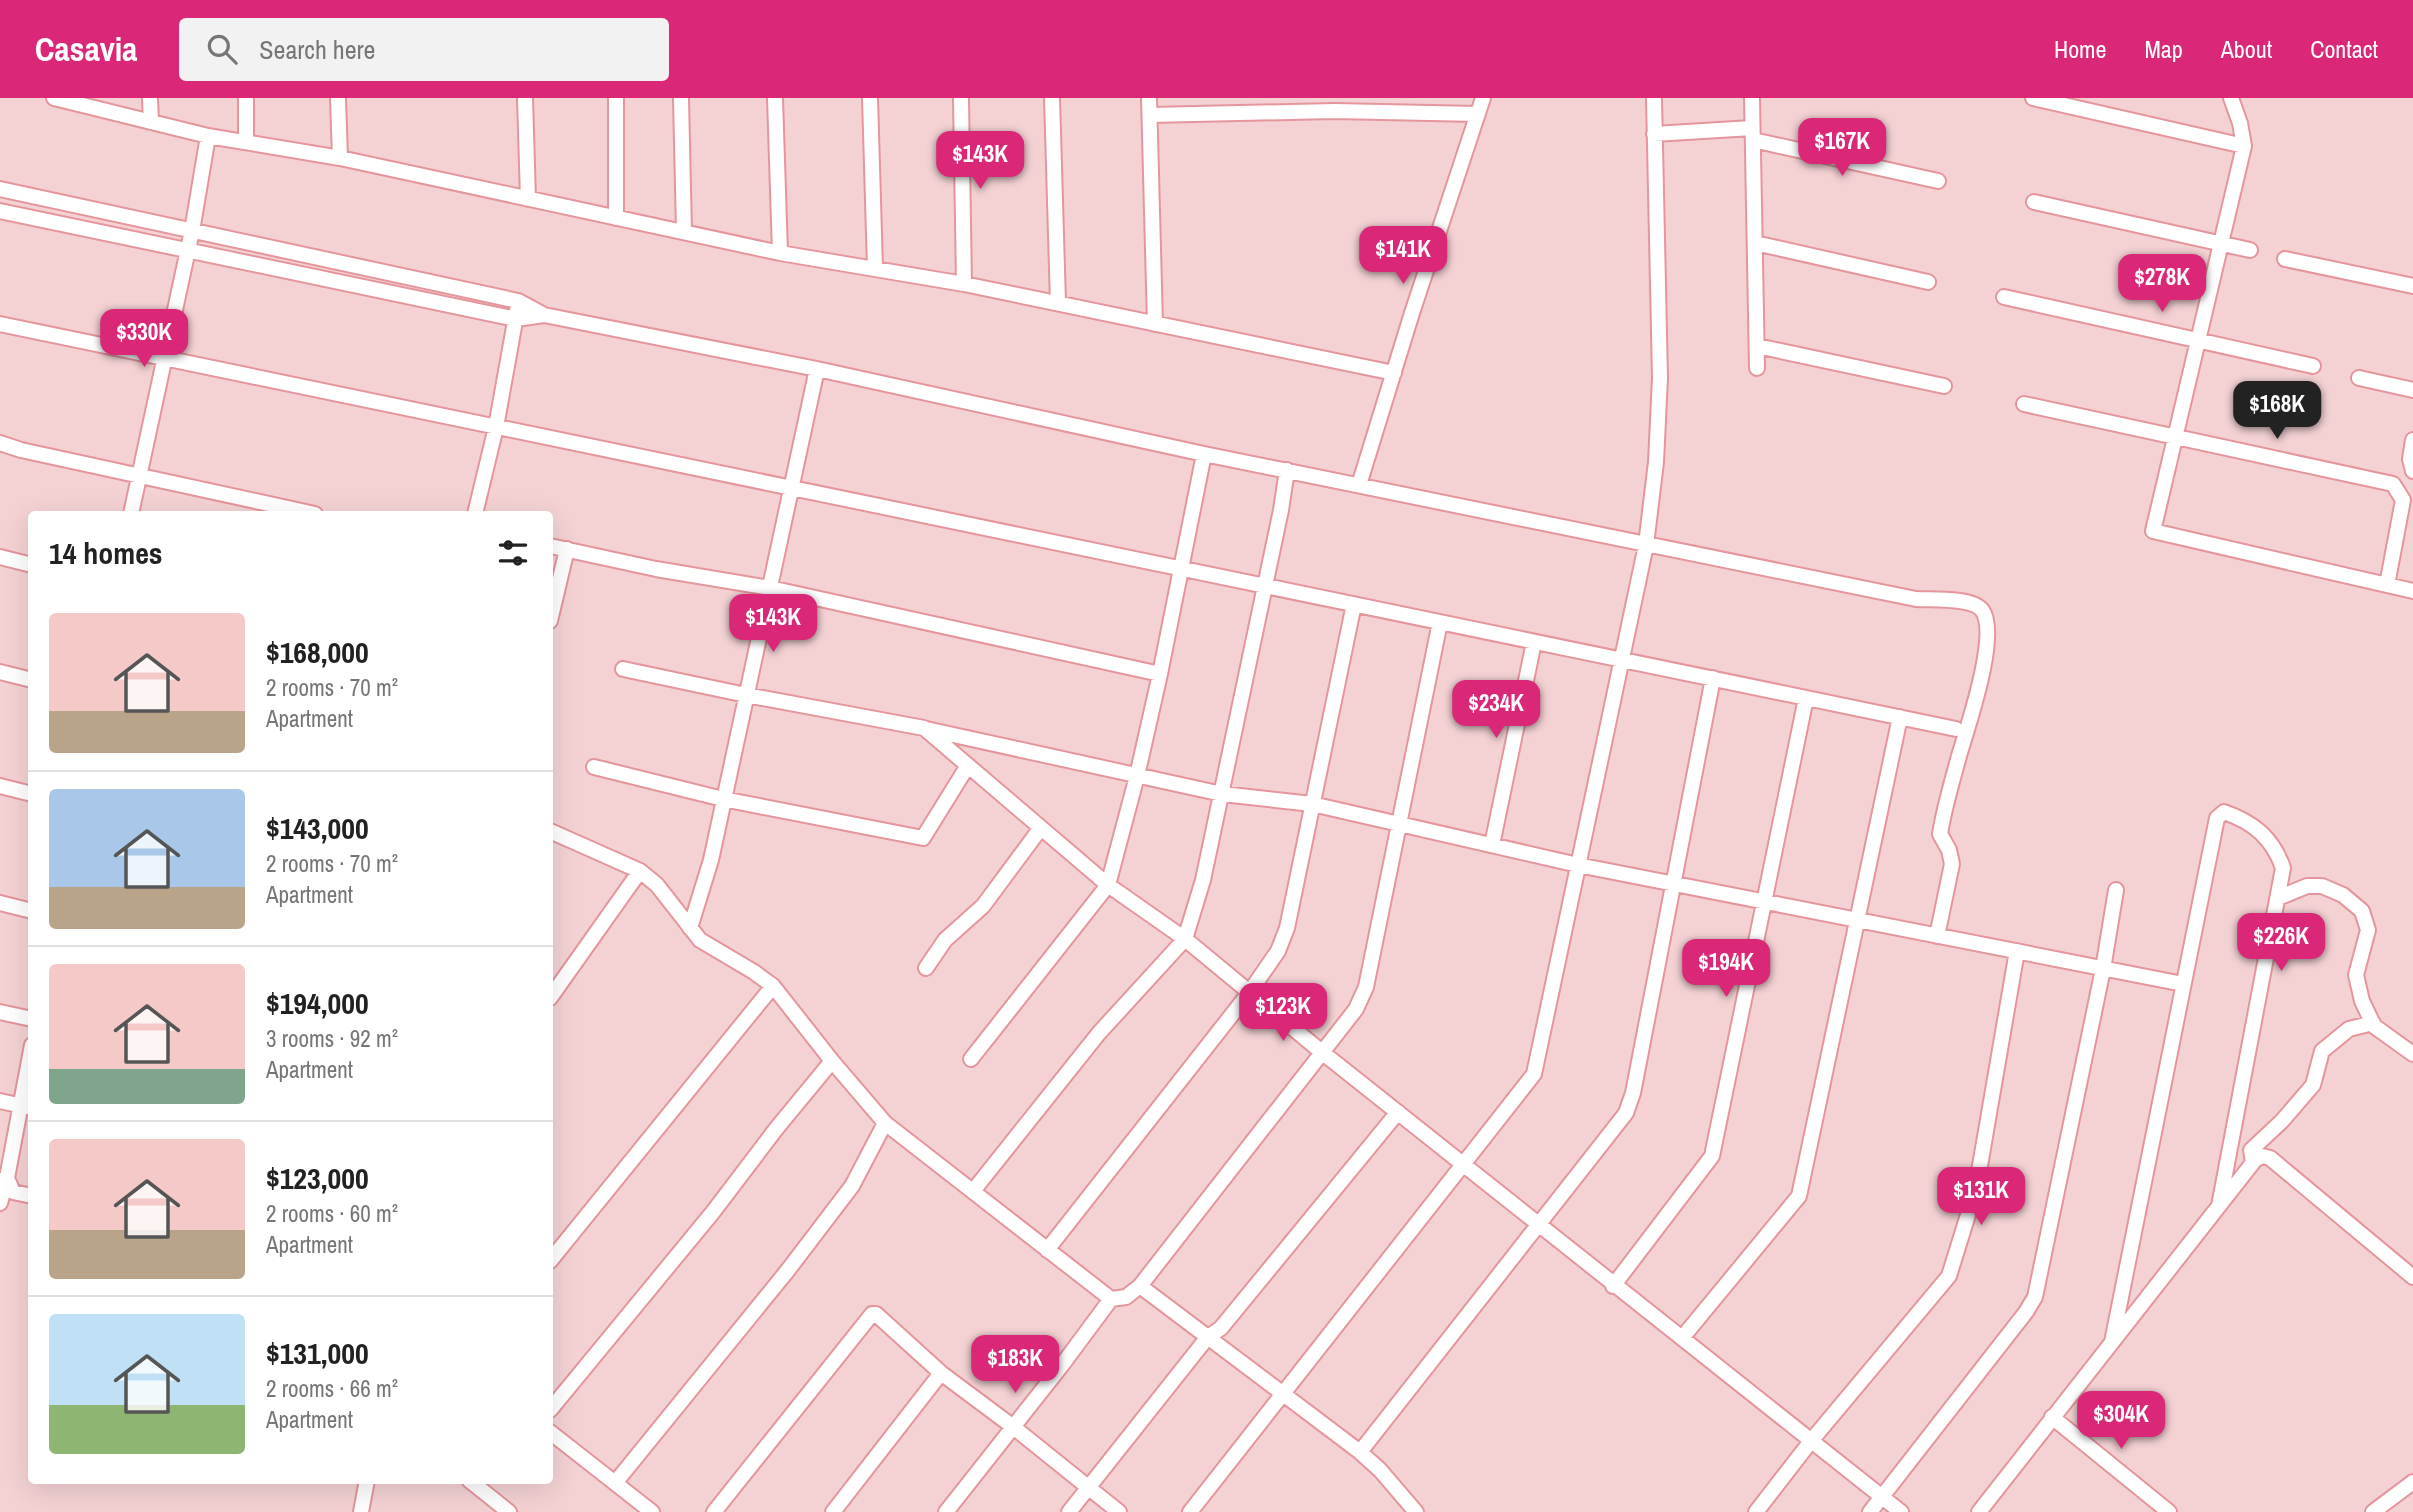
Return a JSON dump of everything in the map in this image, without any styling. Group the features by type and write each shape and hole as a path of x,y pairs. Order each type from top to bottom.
{"street":[{"path":"150,98 151,122"},
{"path":"246,98 246,141"},
{"path":"338,98 340,158"},
{"path":"525,98 528,198"},
{"path":"616,98 616,218"},
{"path":"681,98 684,232"},
{"path":"775,98 780,253"},
{"path":"870,98 875,268"},
{"path":"961,98 964,284"},
{"path":"1052,98 1058,303"},
{"path":"1149,98 1155,324"},
{"path":"1359,485 1483,98"},
{"path":"1189,1512 1534,1074 1646,545 1656,462 1660,379 1654,98"},
{"path":"1752,98 1757,368"},
{"path":"2032,98 2244,146"},
{"path":"2231,98 2240,123 2244,146 2152,531 2413,591"},
{"path":"59,99 208,136 340,158 780,253 964,284 1394,373"},
{"path":"1150,115 1334,111 1478,114"},
{"path":"1654,134 1752,134 1938,181"},
{"path":"132,511 188,251 208,136"},
{"path":"0,190 518,301 544,314 817,369 1204,454 1916,598 1969,602 1982,609 1987,621 1986,651 1980,688 1959,756 1940,834 1949,850 1952,864 1937,936"},
{"path":"2034,202 2250,250"},
{"path":"0,211 516,319 544,314"},
{"path":"1755,243 1928,282"},
{"path":"2285,259 2413,286"},
{"path":"2004,297 2313,366"},
{"path":"476,511 496,427 518,301"},
{"path":"0,324 1956,729"},
{"path":"1757,346 1944,386"},
{"path":"690,928 711,860 817,369"},
{"path":"2359,377 2413,390"},
{"path":"2024,404 2393,484 2403,500 2387,585"},
{"path":"2413,440 2410,458 2413,471"},
{"path":"0,443 139,477 301,511"},
{"path":"971,1059 1108,885 1160,674 1204,454"},
{"path":"972,1191 1099,1033 1185,939 1203,880 1222,794 1287,470"},
{"path":"553,547 656,569 770,588 1160,674"},
{"path":"553,608 567,549"},
{"path":"0,557 28,564"},
{"path":"1047,1250 1250,993 1278,951 1287,928 1354,604"},
{"path":"946,1512 1111,1300 1126,1297 1140,1286 1356,1009 1366,987 1440,622"},
{"path":"1492,845 1534,642"},
{"path":"623,668 1222,794 1312,804 1578,865 2183,984"},
{"path":"0,672 28,679"},
{"path":"1360,1452 1626,1113 1633,1093 1713,678"},
{"path":"1613,1286 1712,1156 1806,698"},
{"path":"1682,1338 1799,1196 1900,717"},
{"path":"923,729 1108,885 1185,939 1323,1054 1901,1512"},
{"path":"594,767 723,799 923,838 967,767"},
{"path":"0,786 28,793"},
{"path":"2112,1342 2217,818 2224,812 2244,819 2269,838 2283,868 2219,1206"},
{"path":"926,968 945,940 983,906 1040,829"},
{"path":"553,832 640,871 657,885 700,940 773,986 832,1061 886,1123 1111,1300"},
{"path":"553,994 640,871"},
{"path":"2278,898 2307,886 2322,886 2343,895 2362,911 2368,929 2356,975 2362,1001 2374,1026 2413,1054"},
{"path":"1870,1512 2035,1297 2104,968 2116,890"},
{"path":"0,904 28,910"},
{"path":"1756,1512 1811,1441 1949,1276 1976,1189 2017,951"},
{"path":"553,1257 773,986"},
{"path":"0,1012 28,1017"},
{"path":"2253,1162 2251,1150 2313,1085 2322,1051 2349,1029 2373,1023"},
{"path":"553,1406 713,1212 832,1061"},
{"path":"0,1203 4,1178 25,1107 28,1080"},
{"path":"0,1101 25,1107"},
{"path":"1069,1512 1207,1338 1222,1328 1398,1112"},
{"path":"615,1483 788,1270 852,1186 886,1123"},
{"path":"1979,1512 2253,1162 2262,1156 2270,1158 2413,1276"},
{"path":"4,1178 13,1192 28,1195"},
{"path":"1140,1286 1360,1452 1380,1470 1416,1512"},
{"path":"714,1512 870,1316 876,1314 941,1373 1013,1426 1119,1512"},
{"path":"833,1512 941,1373"},
{"path":"2052,1417 2169,1512"},
{"path":"553,1434 652,1512"},
{"path":"2373,1512 2413,1482"},
{"path":"361,1512 366,1484"},
{"path":"474,1484 509,1512"}]}
